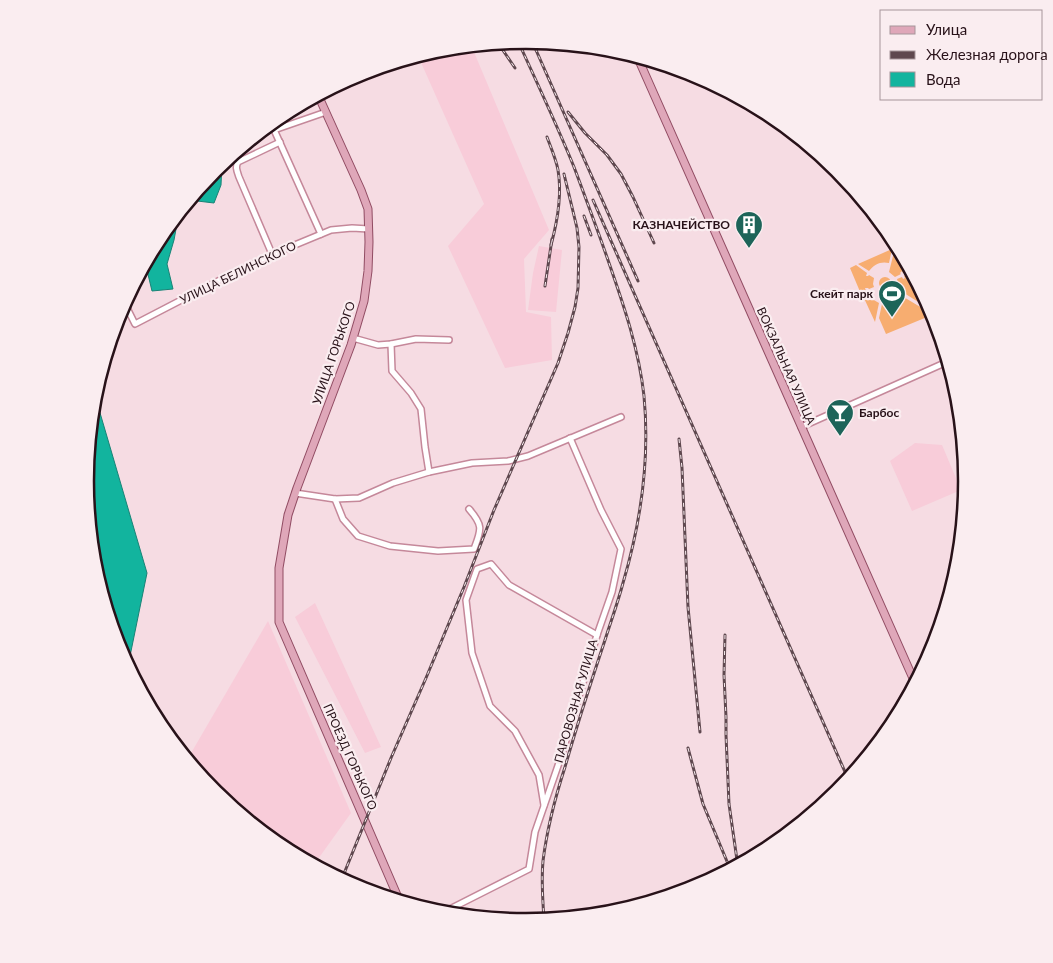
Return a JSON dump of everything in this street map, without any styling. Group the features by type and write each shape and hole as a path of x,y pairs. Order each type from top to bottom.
{"main road":[{"name":"ВОКЗАЛЬНАЯ УЛИЦА","path":"639,63 913,677"},
{"name":"УЛИЦА ГОРЬКОГО","path":"279,622 279,568 288,515 353,338 364,301 368,271 368,209 321,101"},
{"name":"ПРОЕЗД ГОРЬКОГО","path":"279,622 397,894"}],"street":[{"path":"275,130 326,112"},
{"path":"274,130 322,234"},
{"path":"272,254 236,165 238,162 280,142"},
{"name":"УЛИЦА БЕЛИНСКОГО","path":"129,312 135,324 272,254 331,230 369,229"},
{"path":"353,338 378,345 416,339 449,340"},
{"path":"391,344 392,371 411,393 421,409 429,472"},
{"path":"801,427 943,364"},
{"path":"296,493 335,499 359,498 393,483 429,472 472,463 508,462 528,456 621,417"},
{"path":"570,438 601,510 621,549 612,592 596,635"},
{"path":"335,499 343,520 358,536 390,546 438,551 474,550 481,531 477,518 469,510"},
{"name":"ПАРОВОЗНАЯ УЛИЦА","path":"452,908 530,869 535,832 561,757 596,635 509,585 491,564 477,569 466,600 472,653 490,706 515,731 539,774 544,805"}],"shaded area":[{"path":"474,52 549,230 524,259 526,312 551,317 552,360 505,368 448,246 484,204 421,62"},
{"path":"539,246 562,250 556,312 528,310"},
{"path":"892,250 889,263 883,262 878,264 869,271 858,264"},
{"path":"894,253 905,272 902,271 901,274 895,277 889,272"},
{"path":"856,265 867,273 866,276 869,275 874,278 874,287 865,288 866,291 861,294 850,268"},
{"path":"907,275 921,304 904,293 905,290 901,292 897,289 897,279 902,277 903,279 905,278 904,276"},
{"path":"885,277 891,283 885,289 879,283"},
{"path":"868,293 872,299 879,303 875,322 863,296"},
{"path":"902,296 923,308 926,317 886,334 879,318 882,304 898,300"},
{"path":"915,443 942,445 959,485 959,491 912,511 890,461"},
{"path":"315,603 381,747 365,753 295,617"},
{"path":"268,621 351,813 317,860 263,825 241,807 220,788 190,754"}],"water":[{"path":"222,174 221,185 214,203 197,201"},
{"path":"176,228 167,264 173,289 152,291 148,273"},
{"path":"99,411 147,573 130,655 108,594 97,538 94,482"}],"railway":[{"path":"522,49 574,167 620,295 639,362 646,420 645,467 635,537 617,604 574,735 549,825 542,868 543,913"},
{"path":"536,49 638,281"},
{"path":"503,50 515,68"},
{"path":"568,112 585,133 607,155 621,174 654,243"},
{"path":"547,137 556,162 559,179 558,208 551,245"},
{"path":"344,874 464,587 494,510 558,363 568,333 578,288 579,247 577,228 564,174"},
{"path":"593,200 846,774"},
{"path":"584,216 591,235"},
{"path":"545,286 552,239"},
{"path":"679,439 688,607 700,732"},
{"path":"725,635 724,675 729,804 737,859"},
{"path":"688,748 703,804 728,864"}],"place":[{"name":"КАЗНАЧЕЙСТВО","path":"749,249"},
{"name":"Скейт парк","path":"892,318"},
{"name":"Барбос","path":"840,437"}]}
